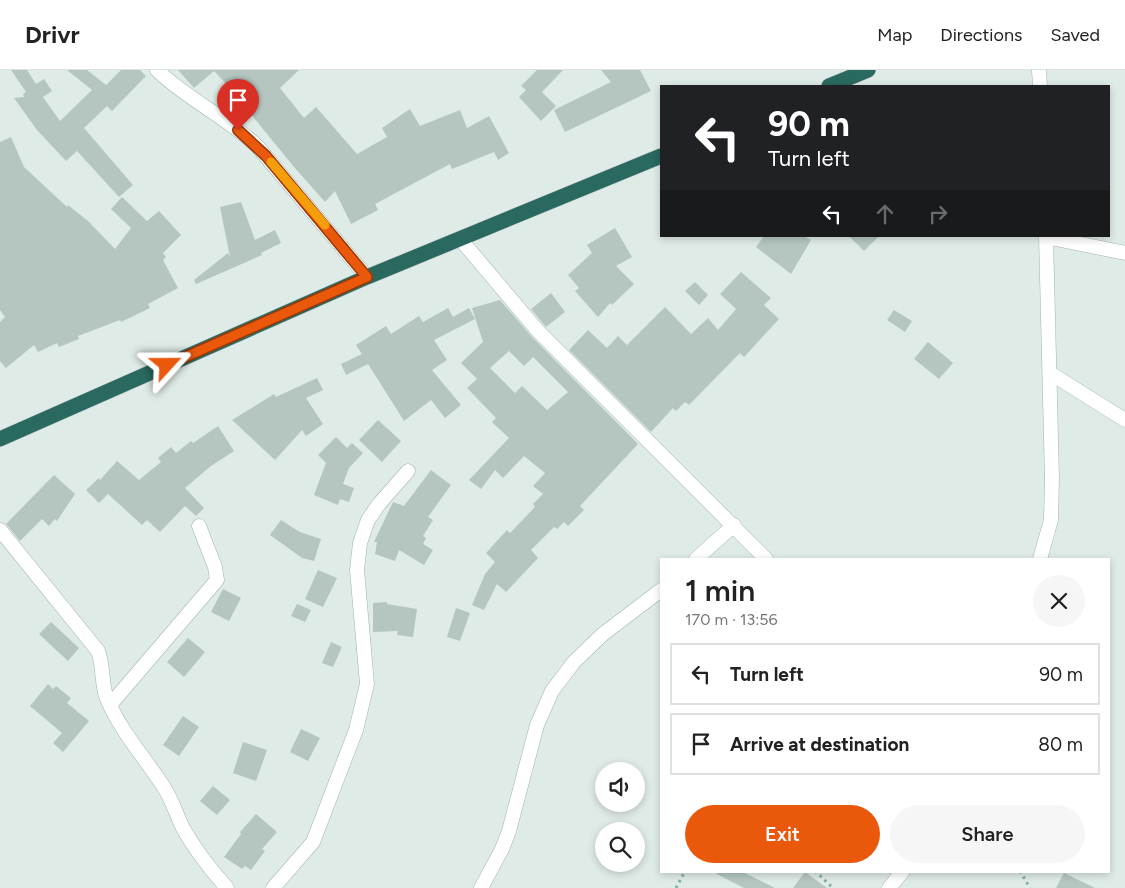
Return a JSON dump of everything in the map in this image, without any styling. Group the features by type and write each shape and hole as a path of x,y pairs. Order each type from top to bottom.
{"highway":[{"path":"831,85 868,70"},
{"path":"0,439 367,277 462,240 660,156"}],"street":[{"path":"158,70 180,90 238,130 258,147 367,277"},
{"path":"1039,70 1040,85"},
{"path":"1040,558 1051,520 1050,373 1046,237"},
{"path":"1051,237 1125,252"},
{"path":"462,240 538,331 765,558"},
{"path":"1050,373 1104,409 1125,420"},
{"path":"274,888 312,842 356,730 367,684 357,570 360,542 368,520 379,504 408,471"},
{"path":"697,558 734,525"},
{"path":"110,705 217,580 216,567 199,526"},
{"path":"0,530 98,651 102,660 106,695 110,705 134,745 166,790 187,835 210,869 227,888"},
{"path":"481,888 502,849 509,831 537,725 552,691 574,662 603,634 660,591"},
{"path":"889,888 901,873"}],"path":[{"path":"676,888 684,873"},
{"path":"817,873 833,888"},
{"path":"1021,873 1030,888"}],"building":[{"path":"11,70 27,70 36,84 44,79 52,91 43,97 60,121 92,90 67,70 87,70 106,85 121,70 140,70 146,76 112,111 107,106 84,128 133,185 119,197 77,151 66,161 37,130 14,98 24,97 23,94 26,92"},
{"path":"178,70 299,70 280,88 304,118 316,107 357,154 387,137 382,128 410,109 420,126 460,110 467,128 489,116 509,153 498,160 494,152 452,169 450,164 375,204 378,210 351,224 335,191 325,202 250,113 252,111 214,71 194,88"},
{"path":"537,70 563,70 542,92 556,106 541,121 519,97 526,90 521,86"},
{"path":"601,70 640,70 651,91 565,132 554,110 611,82"},
{"path":"11,137 24,167 67,207 68,205 88,221 115,249 131,228 111,209 122,197 147,221 159,211 181,235 163,253 166,257 163,260 178,288 148,304 150,308 121,322 120,320 78,336 79,339 59,347 57,343 38,352 34,345 6,368 0,361 0,322 5,317 0,310 0,142"},
{"path":"241,202 255,240 275,230 281,243 261,253 262,255 196,284 194,280 228,253 230,257 220,207"},
{"path":"615,228 632,257 616,266 634,284 612,305 610,303 598,317 575,291 579,288 568,275 592,253 587,245"},
{"path":"763,237 806,237 811,240 791,274 756,247"},
{"path":"850,237 878,237 864,251"},
{"path":"741,272 771,298 764,305 779,319 744,357 740,353 689,405 685,402 676,411 673,408 651,432 569,350 588,330 607,348 618,336 627,345 665,307 691,334 708,318 718,330 736,309 720,294"},
{"path":"695,282 708,295 699,305 685,291"},
{"path":"551,293 565,312 546,327 531,309"},
{"path":"500,300 532,337 638,444 580,506 584,510 568,526 564,522 557,529 554,527 531,550 538,558 506,592 497,584 484,610 472,605 485,574 495,562 486,553 507,530 510,533 535,507 533,504 543,494 533,486 545,473 524,456 503,478 495,470 481,489 469,480 509,438 492,422 496,418 467,388 477,379 461,363 483,342 472,308","holes":["509,351 524,366 533,357 568,392 547,410 522,386 515,393 490,368"]},
{"path":"448,308 453,317 469,308 475,319 434,340 447,360 432,370 461,405 445,418 431,400 404,421 368,364 346,375 341,364 362,354 356,345 386,326 391,334 419,316 423,322"},
{"path":"894,310 912,321 905,332 887,320"},
{"path":"928,342 953,363 939,379 914,359"},
{"path":"317,378 323,390 306,398 323,424 306,436 302,430 275,460 232,420 274,394 276,397"},
{"path":"378,420 401,441 382,462 359,440"},
{"path":"218,426 234,451 211,466 185,488 204,508 196,516 185,506 160,532 147,520 142,525 108,494 99,503 86,490 99,478 100,480 117,461 139,480 161,462 158,458 171,447 176,453 191,441 193,443"},
{"path":"336,437 347,448 352,443 363,453 349,468 343,484 354,488 349,502 340,499 338,505 314,495 326,463 318,455"},
{"path":"431,470 451,485 428,517 433,520 423,536 426,538 423,544 433,550 424,565 399,550 395,561 375,554 377,542 374,542 393,502 404,506"},
{"path":"54,475 75,494 57,521 55,519 49,526 42,519 20,541 6,524"},
{"path":"281,520 300,532 321,539 314,561 302,558 270,535"},
{"path":"318,570 337,578 323,607 305,599"},
{"path":"223,589 241,598 229,621 211,612"},
{"path":"387,602 387,604 417,609 413,637 397,635 398,631 373,632 373,603"},
{"path":"297,604 311,610 305,622 291,616"},
{"path":"456,608 470,613 460,641 447,637"},
{"path":"51,622 79,648 68,661 39,634"},
{"path":"188,638 205,652 184,677 167,662"},
{"path":"331,642 342,647 333,667 322,663"},
{"path":"48,684 53,689 56,686 71,698 67,703 89,721 63,752 53,743 62,733 30,706"},
{"path":"183,716 199,727 179,756 163,745"},
{"path":"301,729 320,738 308,761 290,752"},
{"path":"243,742 267,750 256,781 233,773"},
{"path":"213,786 230,800 217,815 200,801"},
{"path":"256,814 277,832 262,849 265,851 251,870 245,866 242,869 224,857 241,834 240,832"},
{"path":"715,873 745,873 775,888 744,888"},
{"path":"804,873 806,873 827,888 793,888"},
{"path":"1064,873 1095,888 1056,888"}],"slow traffic":[{"path":"271,162 325,225"}],"route":[{"path":"167,365 367,277 266,156 238,130"}]}
